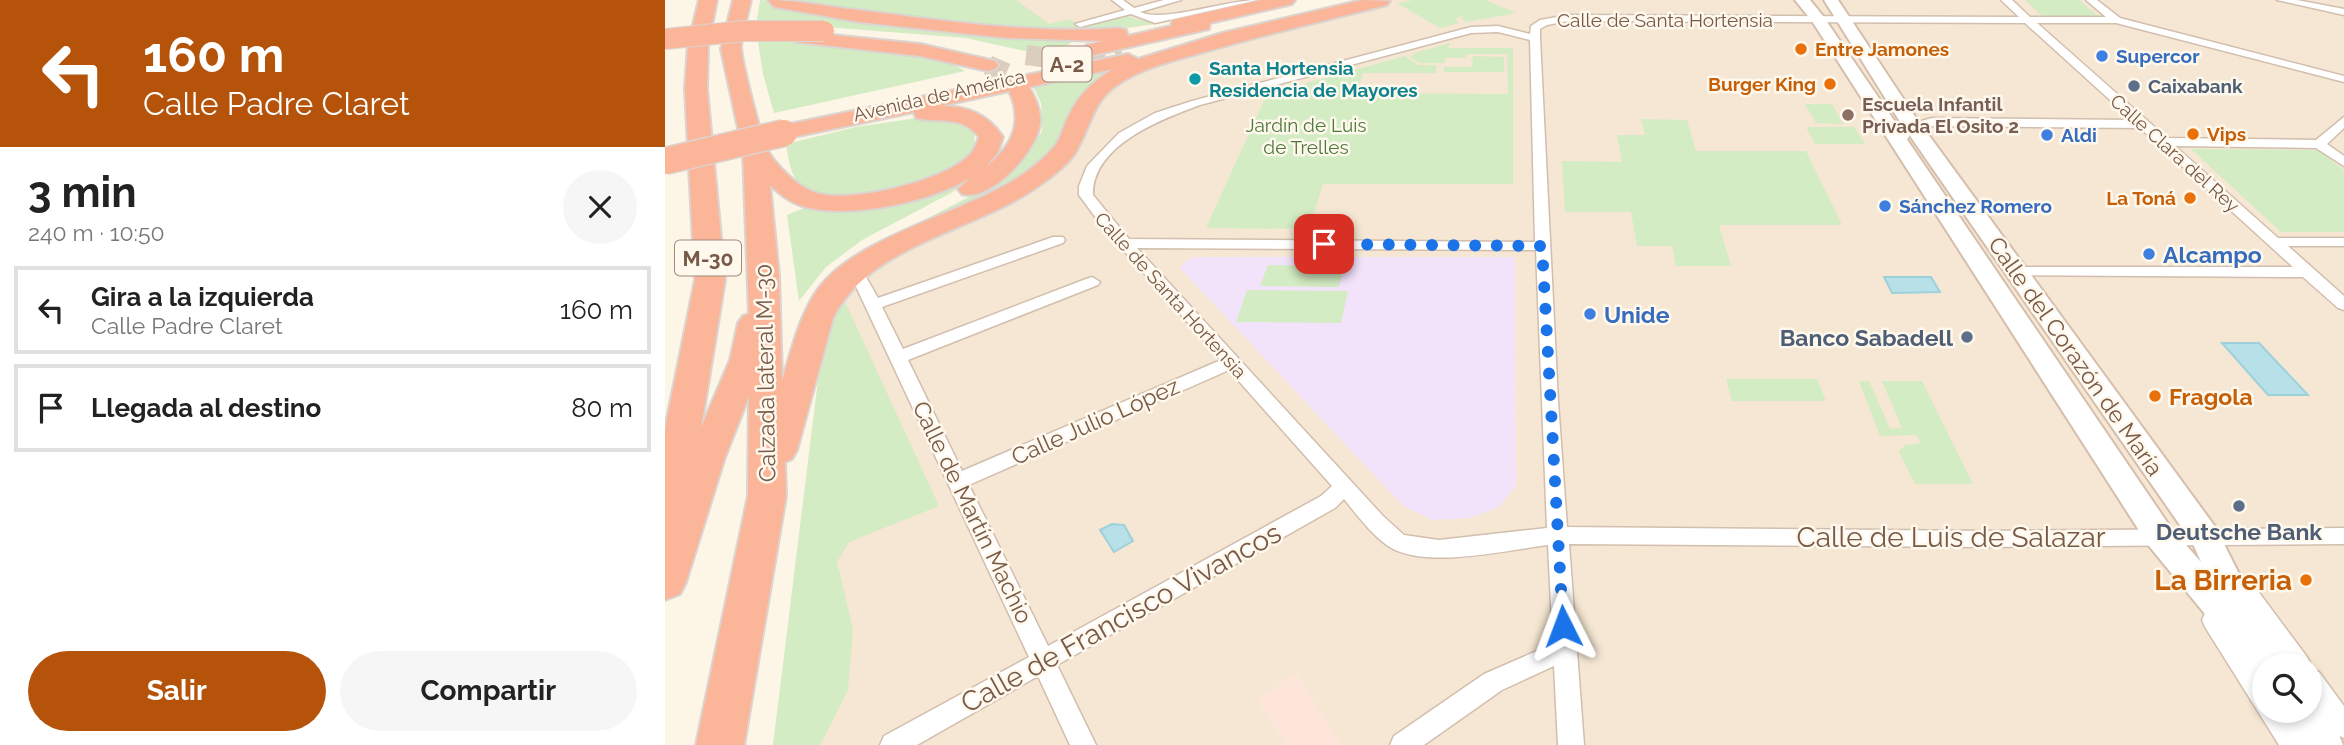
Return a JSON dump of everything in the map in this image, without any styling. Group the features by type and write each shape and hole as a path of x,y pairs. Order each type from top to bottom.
{"highway":[{"name":"M-30","path":"665,513 695,372 710,280 696,89 698,45 708,0"},
{"name":"Calzada lateral M-30","path":"720,745 768,496 764,276 755,151 731,49 742,0"},
{"path":"777,0 780,4 817,12 1084,37 1156,29 1286,0"},
{"path":"1205,24 1296,0"},
{"name":"Avenida de América","path":"665,161 904,93 1314,0"},
{"name":"Avenida de América","path":"665,148 786,128 1336,0"},
{"path":"1122,56 1357,0"},
{"path":"665,167 786,128 1090,69 1383,1"},
{"path":"665,39 744,31 824,31 922,38 996,58 901,45 803,38 724,39 665,46"},
{"path":"768,496 787,417 817,318 829,295 856,268 900,244 993,204 1034,178 1065,151 1084,107 1097,89 1120,74 1149,62 1250,33"},
{"path":"787,417 789,370 802,321 811,301 848,261 897,227 964,193 1009,160 1030,127 1029,104 1019,89"},
{"path":"755,151 794,193 809,200 833,203 866,202 901,196 940,183 964,170 985,153 991,137 982,124 967,115 940,113 901,114 786,128"},
{"name":"Avenida de América","path":"665,143 786,128"},
{"path":"665,582 706,457 746,360 764,276"}],"street":[{"path":"1117,0 1147,19 1164,20 1252,0"},
{"path":"1080,24 1176,0"},
{"name":"Calle del Corazón de María","path":"1802,0 1818,19 2252,680"},
{"name":"Calle del Corazón de María","path":"1831,0 1909,122 2290,653"},
{"name":"Calle Clara del Rey","path":"2006,0 2344,305"},
{"path":"2091,0 2116,20"},
{"path":"2282,0 2344,12"},
{"name":"Calle de Santa Hortensia","path":"1558,535 1461,549 1416,547 1397,541 1385,532 1231,364 1087,200 1086,186 1094,166 1123,136 1159,116 1196,103 1471,30 1498,29 1535,38 1535,28 1539,24 1568,18 2116,20 2344,79"},
{"path":"1535,38 1542,246 1571,745"},
{"path":"1868,96 1887,99 1909,122 2143,124"},
{"path":"2319,144 2344,121"},
{"path":"1899,143 1899,136 1909,122"},
{"path":"2162,142 2319,144 2344,162"},
{"path":"1943,208 1961,220 1993,259 2017,272 2307,272"},
{"path":"873,305 1058,240"},
{"path":"2274,242 2344,242"},
{"path":"1125,243 1542,246"},
{"name":"Calle de Martín Machio","path":"861,279 1083,745"},
{"path":"898,357 1092,282"},
{"path":"2016,319 2036,322 2045,327 2085,375 2100,387"},
{"name":"Calle Julio López","path":"959,481 1216,367 1231,364"},
{"name":"Calle de Francisco Vivancos","path":"893,745 1328,502 1345,486"},
{"name":"Calle de Luis de Salazar","path":"1558,535 1985,539 2344,536"},
{"name":"Calle del Corazón de María","path":"2160,537 2259,653"},
{"name":"Calle del Corazón de María","path":"2205,537 2262,653"},
{"path":"1403,745 1493,682 1564,650"},
{"path":"2322,696 2344,726"},
{"path":"2280,723 2294,745"},
{"path":"2309,723 2324,745"}],"shaded area":[{"path":"792,0 1267,0 1163,23 1100,32 817,6"},
{"path":"1377,0 2344,0 2344,745 773,745 838,302 872,267 973,218 1104,93 1144,67 1322,19"},
{"path":"1193,257 1515,257 1516,486 1499,507 1470,518 1432,520 1403,506 1179,267"},
{"path":"1296,673 1342,745 1286,745 1257,699"}],"green space":[{"path":"760,0 788,10 824,17 1073,41 1064,48 1039,54 966,38 813,26 756,26"},
{"path":"792,0 1016,0 1049,24 1070,19 1079,26 1126,15 1163,23 1077,34 912,18 817,6"},
{"path":"1414,0 1485,0 1516,13 1467,22 1461,19 1466,15 1454,19 1459,23 1440,28 1397,3"},
{"path":"2025,0 2079,0 2098,16 2042,16"},
{"path":"758,41 860,44 941,57 965,71 774,113 763,74"},
{"name":"Jardín de Luis de Trelles","path":"1450,43 1448,48 1513,48 1513,184 1323,184 1309,229 1206,228 1267,94 1405,56 1418,65 1436,65 1436,73 1363,73 1357,93 1508,94 1507,54 1467,54 1466,58 1445,58 1444,63 1419,63 1411,57 1414,54 1408,55"},
{"path":"1473,56 1504,57 1504,72 1444,72 1444,67 1472,67"},
{"path":"1129,66 1036,169 1000,193 905,230 986,188 1022,160 1042,131 1041,103 1032,84"},
{"path":"1805,104 1832,104 1843,124 1816,123"},
{"path":"931,116 954,119 974,130 975,147 955,165 932,179 887,192 849,196 816,193 799,184 793,174 786,144 856,127"},
{"path":"1641,119 1687,120 1696,151 1806,151 1842,225 1719,225 1731,266 1676,266 1672,246 1637,246 1631,212 1565,212 1562,161 1622,162 1617,135 1645,135"},
{"path":"1806,127 1854,127 1865,144 1815,144"},
{"path":"2191,149 2318,150 2344,170 2344,232 2281,232"},
{"path":"996,159 951,193 862,240 826,267 799,301 787,215 804,208 828,210 967,175"},
{"path":"1268,265 1344,266 1339,287 1260,286"},
{"path":"1247,290 1348,291 1341,323 1236,322"},
{"path":"838,302 846,304 939,506 849,542 837,562 853,629 848,690 820,745 773,745 821,356"},
{"path":"1726,379 1817,379 1826,401 1732,401"},
{"path":"1859,381 1869,381 1890,429 1902,428 1882,381 1922,381 1973,484 1915,484 1899,452 1905,445 1921,443 1916,435 1880,436"}],"water":[{"path":"1884,277 1931,277 1940,292 1892,293"},
{"path":"2222,343 2259,343 2308,395 2268,395"},
{"path":"1112,524 1124,525 1133,541 1114,552 1100,530"}],"tunnel":[{"path":"1026,55 1073,61 1122,56"},
{"path":"988,65 1008,74 1019,89"}],"place":[{"name":"Entre Jamones","path":"1801,49"},
{"name":"Supercor","path":"2102,56"},
{"name":"Santa Hortensia Residencia de Mayores","path":"1195,79"},
{"name":"Burger King","path":"1830,84"},
{"name":"Caixabank","path":"2134,86"},
{"name":"Escuela Infantil Privada El Osito 2","path":"1848,115"},
{"name":"Vips","path":"2193,134"},
{"name":"Aldi","path":"2047,135"},
{"name":"La Toná","path":"2190,198"},
{"name":"Sánchez Romero","path":"1885,206"},
{"name":"Alcampo","path":"2149,254"},
{"name":"Unide","path":"1590,314"},
{"name":"Banco Sabadell","path":"1967,337"},
{"name":"Fragola","path":"2155,396"},
{"name":"Deutsche Bank","path":"2239,506"},
{"name":"La Birreria","path":"2306,580"}],"route":[{"path":"1324,244 1542,246 1563,626"}]}
